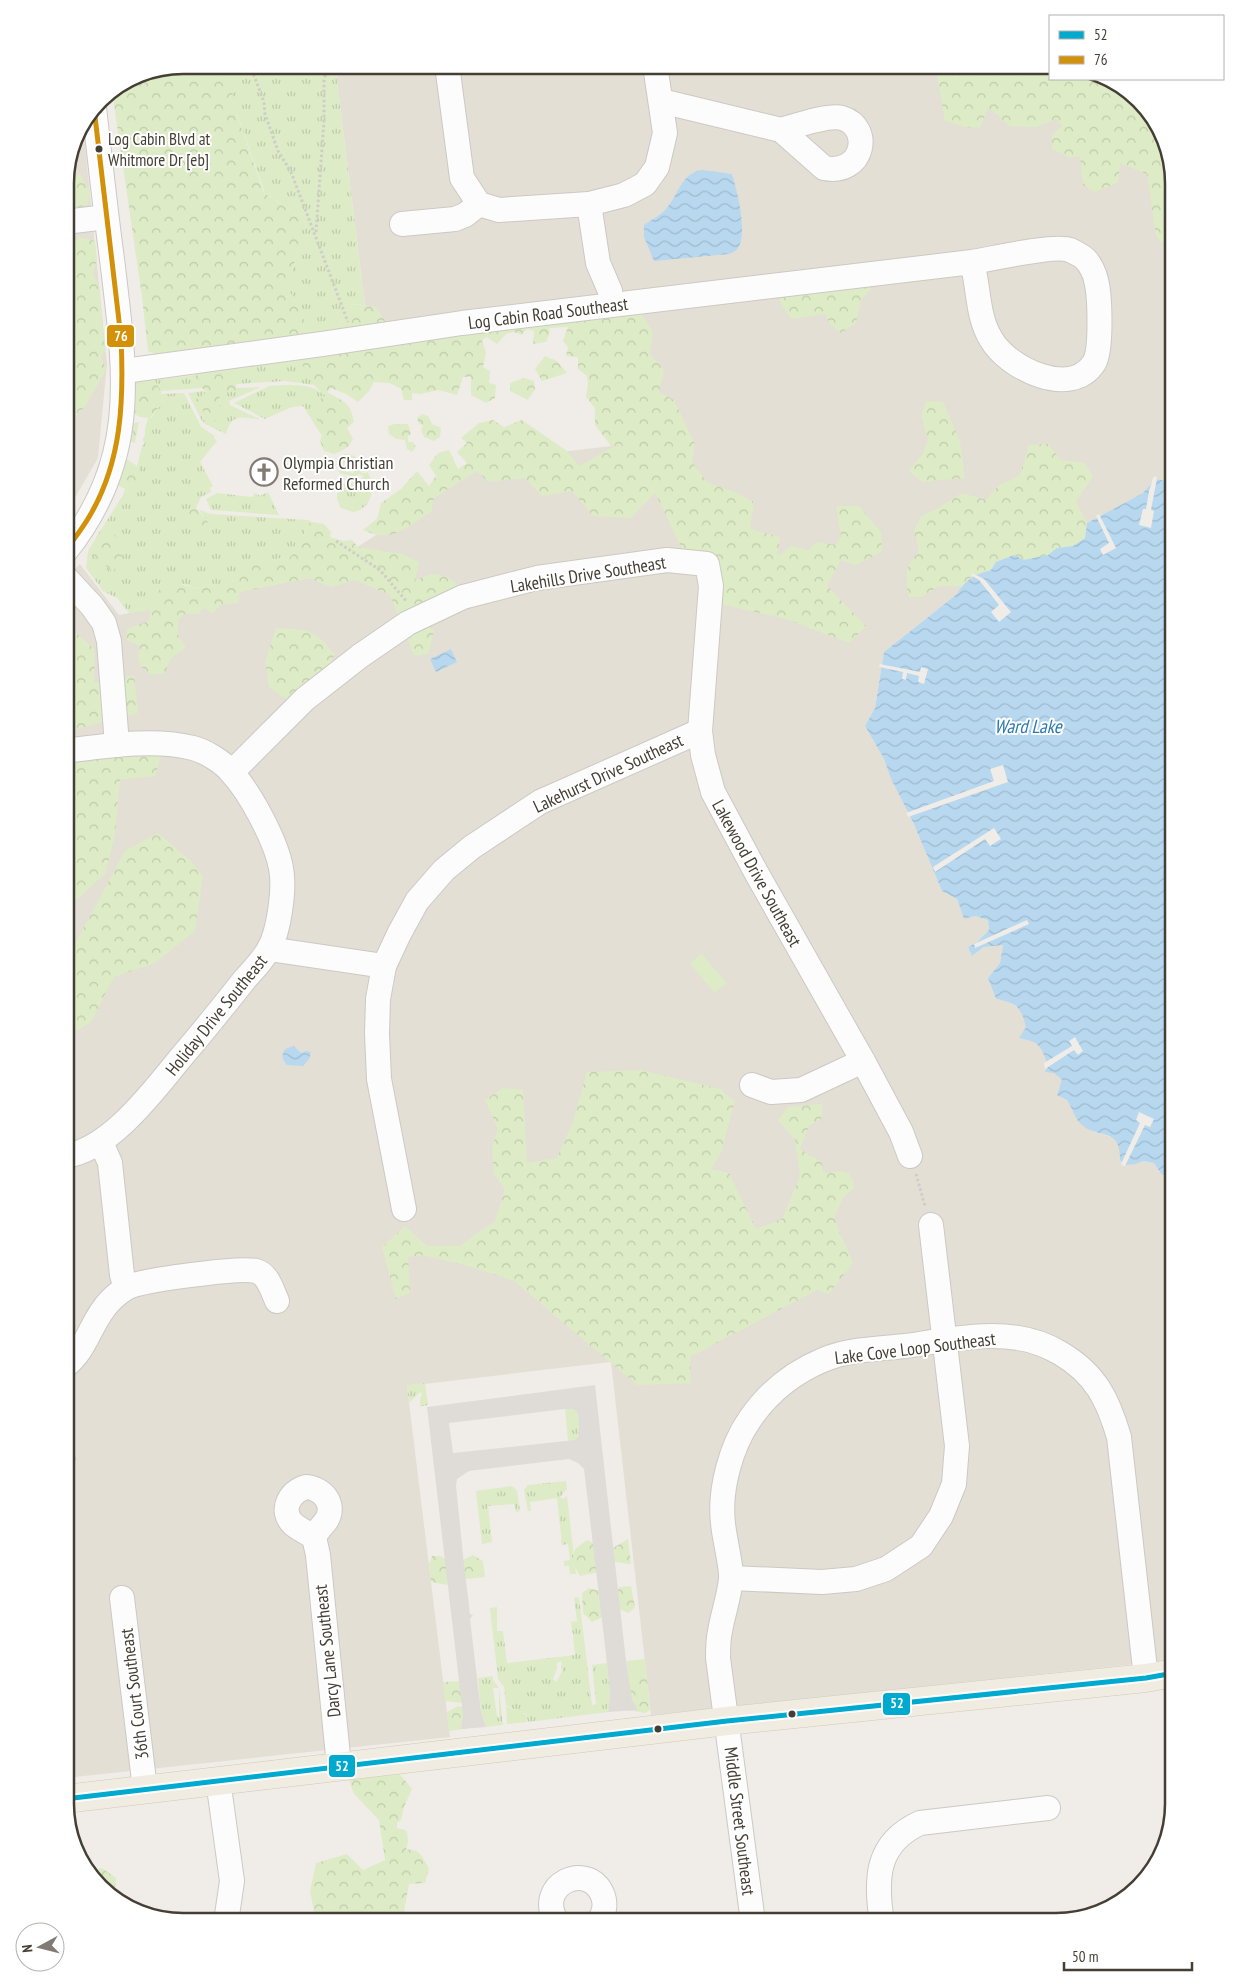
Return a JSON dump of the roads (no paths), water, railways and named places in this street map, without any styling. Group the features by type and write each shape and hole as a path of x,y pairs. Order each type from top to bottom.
{"main road":[{"path":"74,1798 727,1721 1165,1675"},
{"path":"1146,1678 1165,1680"}],"street":[{"path":"448,74 462,178 479,204 499,210 589,204 624,195 645,184 657,167 665,132 656,74"},
{"path":"661,101 781,130"},
{"path":"74,541 96,506 111,471 124,402 124,371 95,117"},
{"path":"402,224 455,219 465,215 479,204"},
{"path":"589,204 598,263 610,291"},
{"path":"74,221 106,216"},
{"name":"Log Cabin Road Southeast","path":"124,371 462,323 972,262 1042,250 1068,249 1086,259 1096,280 1099,347 1094,362 1085,372 1074,377 1060,378 1039,376 1018,366 1002,354 990,339 982,318 972,262"},
{"name":"Lakehills Drive Southeast","path":"232,772 305,699 360,656 408,623 463,597 537,578 667,560 707,564"},
{"name":"Lakewood Drive Southeast","path":"707,564 710,586 700,731 703,755 713,792 757,874 863,1061 901,1132 910,1156"},
{"path":"74,587 92,606 104,623 109,641 117,745"},
{"name":"Lakehurst Drive Southeast","path":"404,1209 380,1079 377,1034 378,999 384,966 398,934 417,901 444,870 472,847 540,802 700,731"},
{"name":"Holiday Drive Southeast","path":"74,750 117,745 166,744 194,748 223,764 232,772 247,794 266,828 281,869 281,909 269,949 151,1095 114,1132 101,1142 74,1154"},
{"path":"269,949 384,966"},
{"path":"752,1085 771,1092 801,1090 863,1061"},
{"path":"101,1142 110,1163 122,1274 126,1288"},
{"path":"731,1578 822,1582 856,1579 886,1569 921,1546 941,1516 954,1484 957,1446 931,1225"},
{"path":"74,1360 96,1319 110,1302 126,1288 155,1280 239,1270 256,1271 264,1275 278,1301"},
{"name":"Lake Cove Loop Southeast","path":"727,1721 718,1658 719,1634 731,1578 722,1520 725,1479 735,1448 749,1420 781,1385 802,1371 824,1360 849,1352 980,1337 1017,1337 1039,1343 1061,1353 1096,1384 1110,1407 1118,1437 1146,1678"},
{"name":"Darcy Lane Southeast","path":"314,1537 318,1555 339,1766"},
{"name":"36th Court Southeast","path":"122,1598 145,1789"},
{"name":"Middle Street Southeast","path":"727,1721 752,1913"},
{"path":"218,1780 232,1881 227,1913"},
{"path":"881,1913 878,1878 884,1856 893,1842 905,1830 920,1822 1048,1808"},
{"path":"552,1913 552,1896 556,1889 562,1882 579,1878 588,1880 596,1885 601,1892 604,1900 602,1913"}],"water":[{"path":"702,170 732,174 739,200 742,222 741,241 738,248 729,254 654,261 644,237 644,225 666,209 689,175"},
{"name":"Ward Lake","path":"1155,479 1165,481 1165,1174 1162,1175 1154,1163 1143,1161 1125,1165 1120,1160 1119,1149 1112,1137 1092,1131 1078,1121 1067,1100 1057,1095 1062,1080 1054,1073 1045,1072 1048,1066 1039,1046 1031,1041 1019,1038 1026,1027 1020,1010 1009,1002 996,999 988,978 1000,963 1003,945 984,947 972,956 968,947 977,942 989,930 988,920 975,916 964,919 957,899 942,891 913,822 891,779 884,759 865,726 875,708 884,652 957,594 967,581 991,570 996,562 1014,555 1024,560 1048,555 1057,548 1073,546 1085,538 1087,523 1143,493"},
{"path":"451,649 457,662 436,672 430,659"},
{"path":"294,1046 301,1053 311,1052 309,1059 303,1066 287,1065 283,1059 285,1049"}],"place":[{"name":"Log Cabin Blvd at Whitmore Dr [eb]","path":"99,149"},
{"name":"Olympia Christian Reformed Church","path":"264,472"}]}
